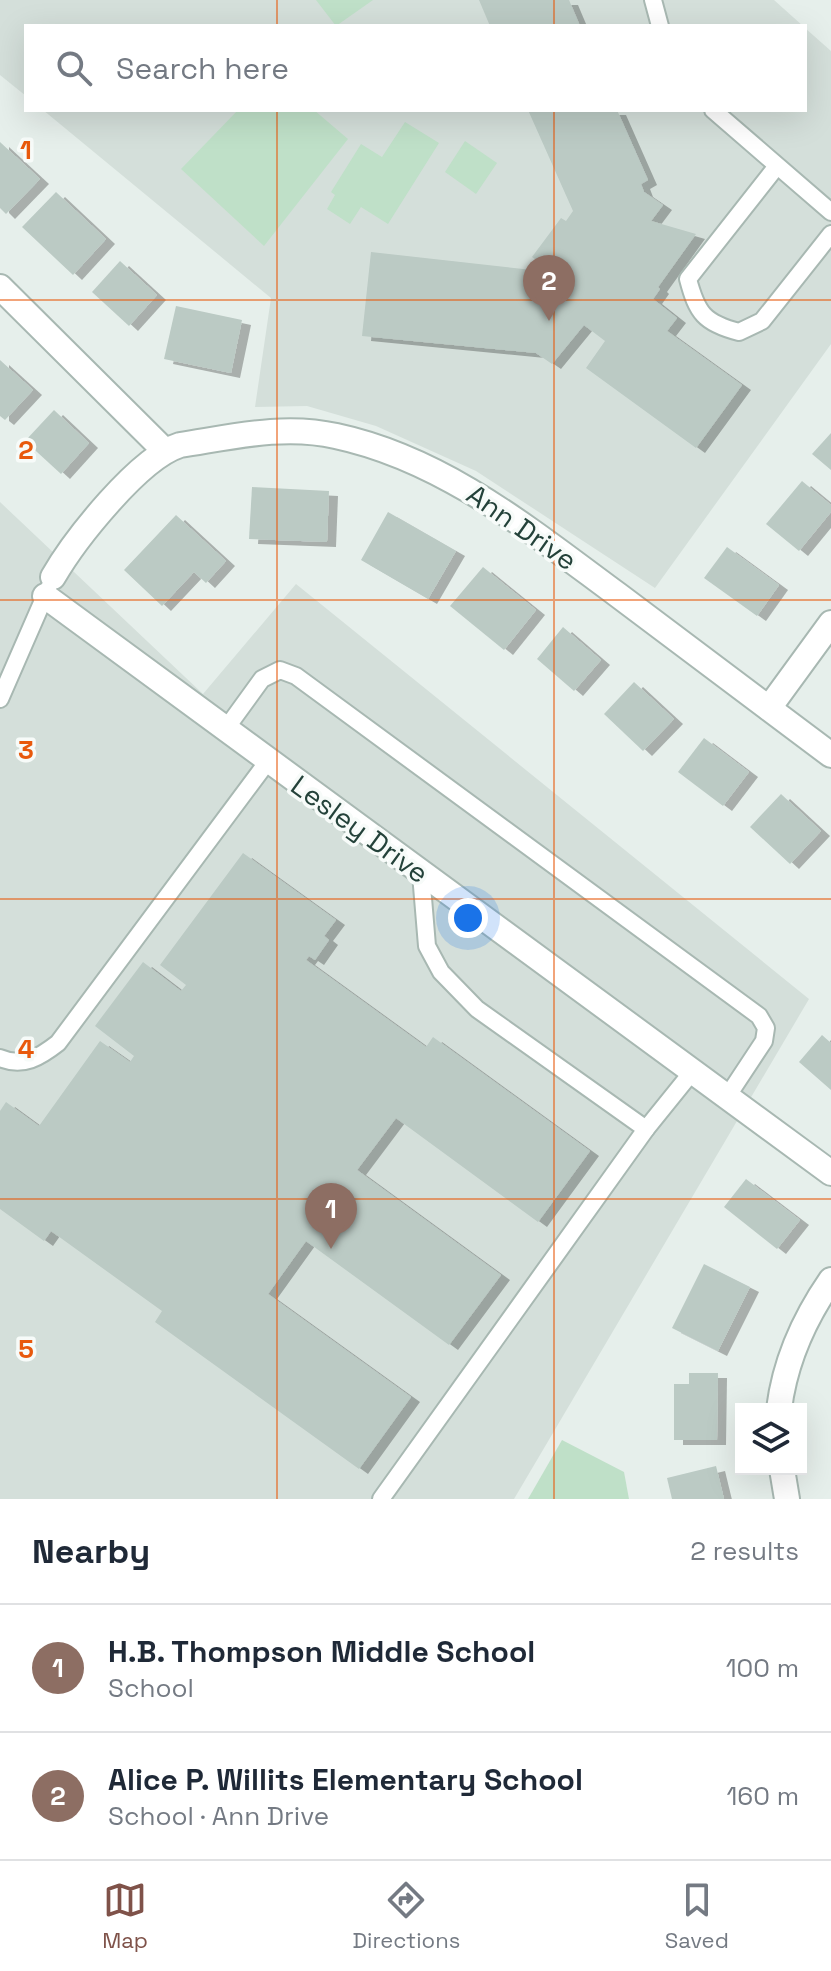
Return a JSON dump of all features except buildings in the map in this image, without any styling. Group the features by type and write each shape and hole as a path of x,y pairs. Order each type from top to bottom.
{"street":[{"path":"0,287 164,450 100,511 68,551 49,587"},
{"name":"Ann Drive","path":"164,450 285,429 336,436 405,456 465,486 527,528 831,755"},
{"name":"Lesley Drive","path":"49,587 225,730 831,1173"},
{"path":"769,708 831,623"},
{"path":"780,1403 782,1384 798,1336 831,1280"},
{"path":"783,1475 787,1499"}],"lane":[{"path":"653,0 659,24"},
{"path":"715,112 831,212"},
{"path":"777,166 688,279 702,316 721,328 739,332 762,321 831,234"},
{"path":"0,699 49,587"},
{"path":"225,730 262,679 280,670 296,676 759,1016 766,1028 764,1041 727,1097"},
{"path":"0,1058 12,1063 26,1062 58,1043 268,761"},
{"path":"421,874 427,946 441,972 477,1009 646,1129"},
{"path":"381,1499 646,1129 692,1072"}],"shaded area":[{"path":"0,0 774,0 801,24 24,24 24,94 0,75"},
{"path":"807,30 831,51 831,344 655,588 476,471 376,426 307,406 255,407 271,298 45,112 807,112"},
{"path":"0,502 203,694 296,584 809,999 514,1499 0,1499"}],"green space":[{"path":"316,0 373,0 339,24 334,24"},
{"path":"236,112 316,112 348,139 264,246 181,169"},
{"path":"405,122 439,143 388,224 361,207 350,224 327,209 335,195 331,192 361,144 382,157"},
{"path":"465,141 497,163 476,194 445,172"},
{"path":"562,1440 624,1472 629,1499 528,1499"}],"place":[{"name":"Alice P. Willits Elementary School","path":"549,321"},
{"name":"H.B. Thompson Middle School","path":"331,1249"}]}
